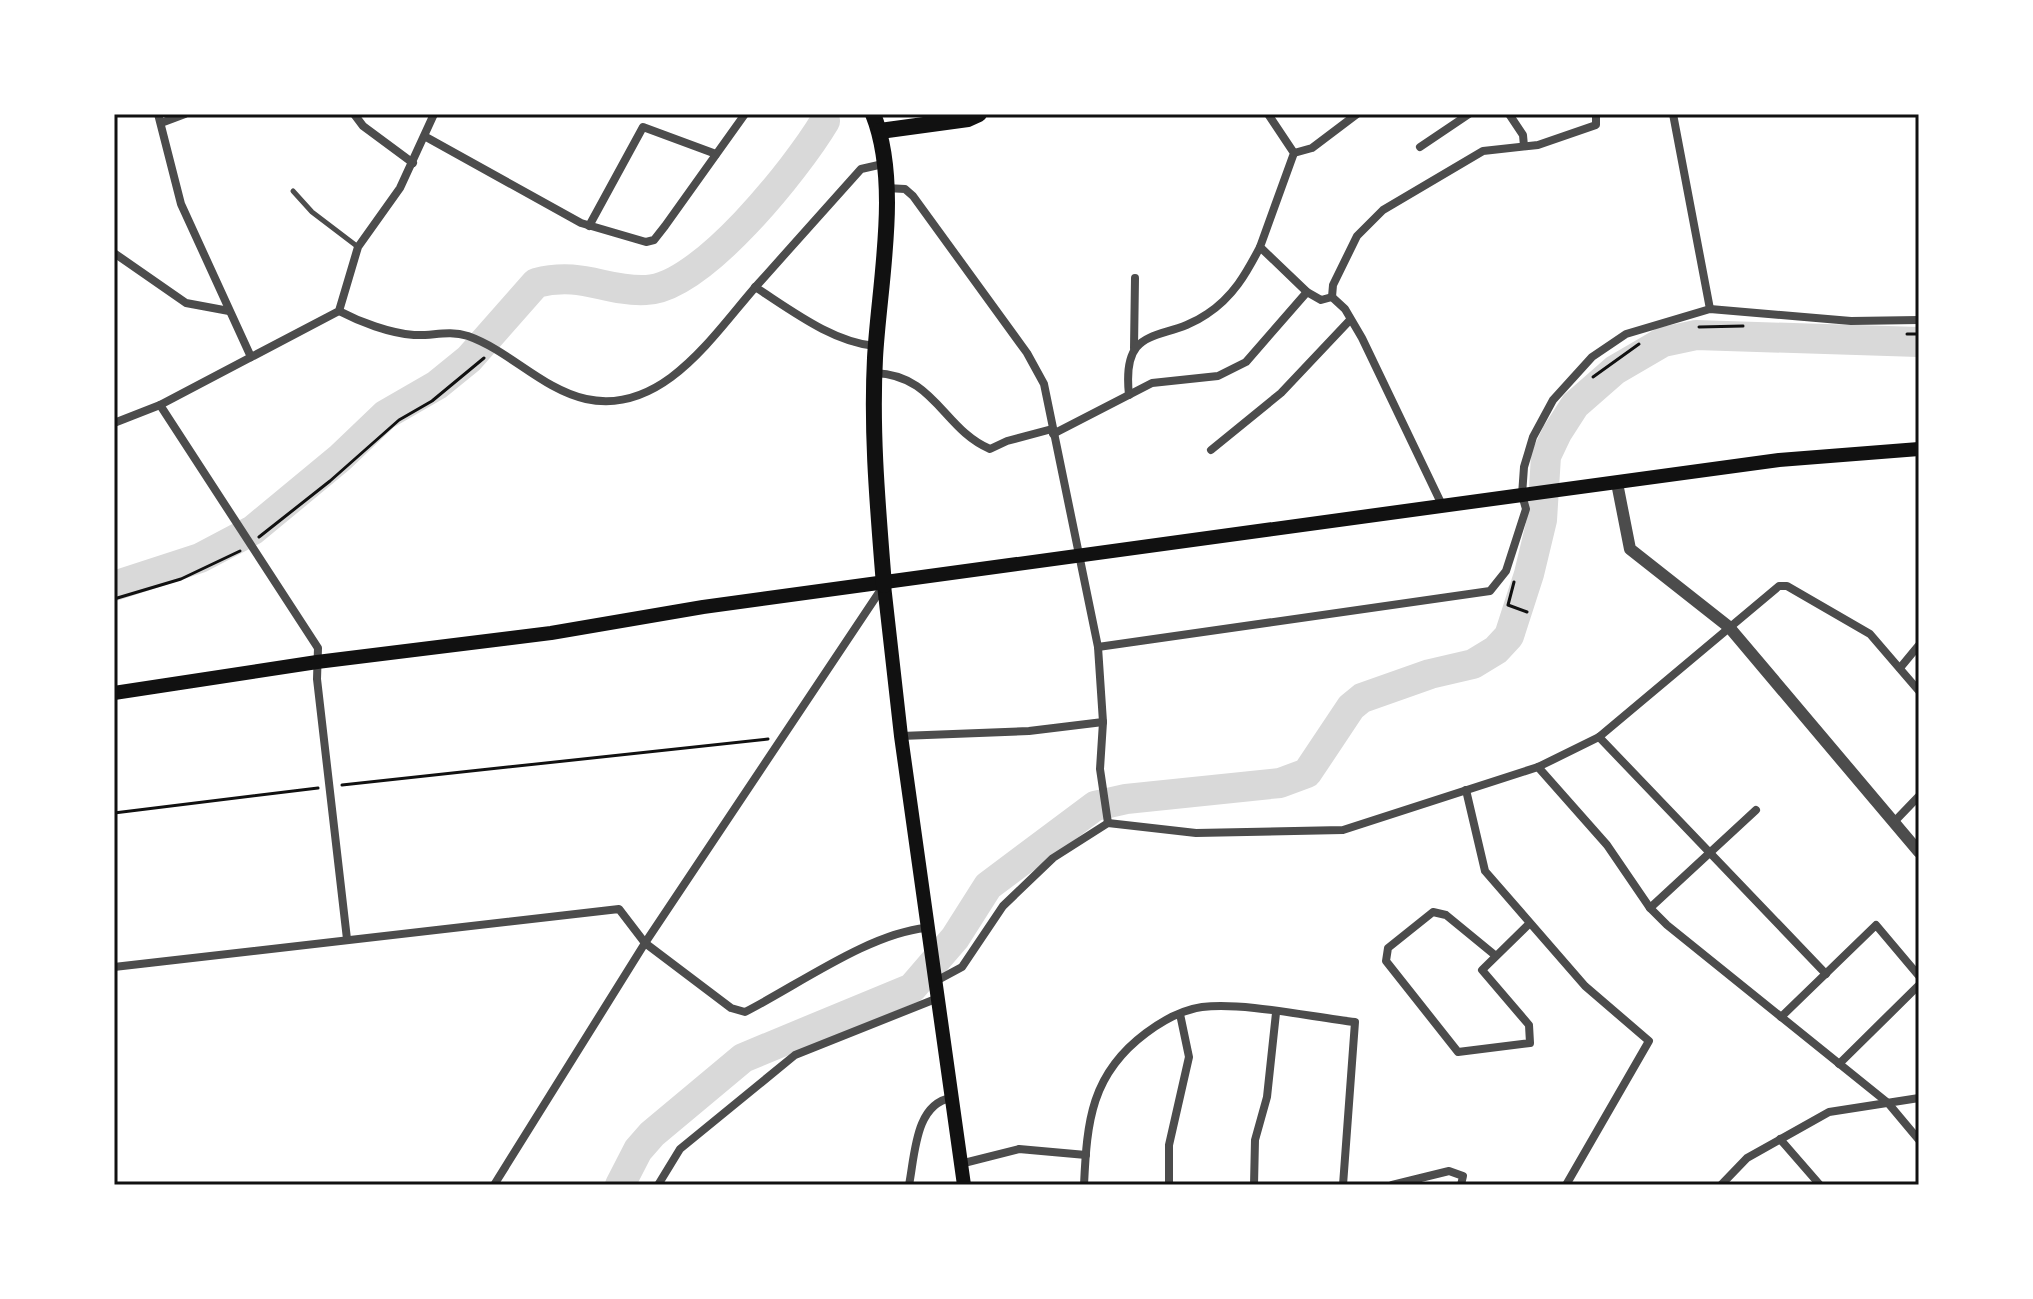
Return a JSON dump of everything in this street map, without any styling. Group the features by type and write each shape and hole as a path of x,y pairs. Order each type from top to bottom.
{"main road":[{"path":"873,114 880,131 886,188 876,346 874,448 884,585 927,934 964,1185"},
{"path":"880,131 968,119 979,114"},
{"path":"114,693 317,662 551,633 703,607 884,585 1779,460 1919,449"}],"street":[{"path":"185,114 159,119 181,204 251,357"},
{"path":"354,114 363,126 413,163"},
{"path":"114,423 160,405 339,311 358,247 400,188 434,114"},
{"path":"426,137 589,226 646,242 654,240 745,114"},
{"path":"1268,114 1294,153"},
{"path":"1294,153 1312,148 1357,114"},
{"path":"1420,147 1469,114"},
{"path":"1509,114 1523,135 1524,146"},
{"path":"1332,297 1333,285 1357,236 1383,210 1483,151 1524,146 1596,125 1596,114"},
{"path":"1673,114 1710,309"},
{"path":"589,226 643,127 716,154"},
{"path":"1134,348 1151,334 1189,325 1222,303 1241,283 1260,247 1294,153"},
{"path":"339,311 356,320 414,335 444,332 472,338 564,392 611,402 636,396 667,378 708,347 755,287 861,169 883,164"},
{"path":"886,188 905,189 913,196 1027,353 1044,384 1098,647 1103,722 1100,769 1108,823"},
{"path":"1260,247 1307,292 1321,300 1332,297"},
{"path":"115,256 186,303 229,311"},
{"path":"1129,395 1128,366 1134,348 1135,278"},
{"path":"755,287 829,331 857,344 876,346"},
{"path":"875,373 896,374 920,386 974,441 990,449 1007,441 1053,431 1160,381 1218,376 1246,362 1307,292"},
{"path":"1332,297 1345,309 1444,508"},
{"path":"1098,647 1490,591 1506,571 1526,509 1528,494 1524,467 1533,437 1553,400 1592,357 1626,334 1710,309 1851,321 1919,320"},
{"path":"1211,450 1281,393 1350,320"},
{"path":"160,405 252,542 318,648 328,787 347,939"},
{"path":"1617,483 1630,549 1729,627 1919,852"},
{"path":"494,1185 645,943 884,585"},
{"path":"936,980 962,967 1003,906 1053,858 1108,823 1196,833 1343,830 1538,767 1599,737 1779,586 1787,586 1870,634 1919,691"},
{"path":"1900,668 1919,645"},
{"path":"901,736 1029,731 1103,722"},
{"path":"1599,737 1826,974"},
{"path":"1538,767 1607,845 1650,908 1888,1103 1919,1140"},
{"path":"1466,790 1485,871 1585,986 1649,1041 1566,1185"},
{"path":"1894,822 1919,796"},
{"path":"1650,908 1756,810"},
{"path":"114,967 619,909 645,943 731,1008 745,1012 875,940 905,930 927,934"},
{"path":"1496,956 1446,915 1433,912 1388,948 1386,961 1458,1052 1530,1043 1529,1025 1482,970 1529,924"},
{"path":"1781,1017 1876,925 1919,976"},
{"path":"1839,1064 1919,985"},
{"path":"658,1185 680,1149 795,1055 938,998"},
{"path":"1084,1185 1092,1106 1101,1083 1118,1057 1158,1024 1203,1007 1355,1022 1343,1185"},
{"path":"1254,1185 1255,1140 1267,1097 1276,1013"},
{"path":"1169,1185 1171,1134 1189,1057 1180,1014"},
{"path":"909,1185 917,1142 928,1108 937,1101 951,1098"},
{"path":"1721,1185 1747,1158 1829,1112 1919,1098"},
{"path":"1780,1139 1820,1185"},
{"path":"959,1165 1019,1149 1086,1155"},
{"path":"1392,1185 1449,1171 1463,1176 1461,1185"}],"lane":[{"path":"293,191 312,212 358,247"}],"path":[{"path":"1696,327 1756,326"},
{"path":"1897,334 1919,334"},
{"path":"1589,380 1648,340"},
{"path":"114,599 209,568 252,542 330,481 399,420 432,401 493,350"},
{"path":"1516,575 1508,605 1527,612"},
{"path":"114,813 783,737"}],"waterway":[{"path":"114,586 200,558 253,530 340,458 385,415 437,385 469,359 536,283 567,279 646,290 668,284 693,270 746,223 771,195 825,121"},
{"path":"620,1185 638,1150 652,1134 743,1058 912,988 955,938 988,886 1095,806 1126,799 1280,783 1307,773 1351,707 1362,698 1430,674 1473,664 1496,650 1509,636 1529,574 1542,520 1546,456 1575,405 1615,370 1663,342 1696,335 1919,342"}]}
